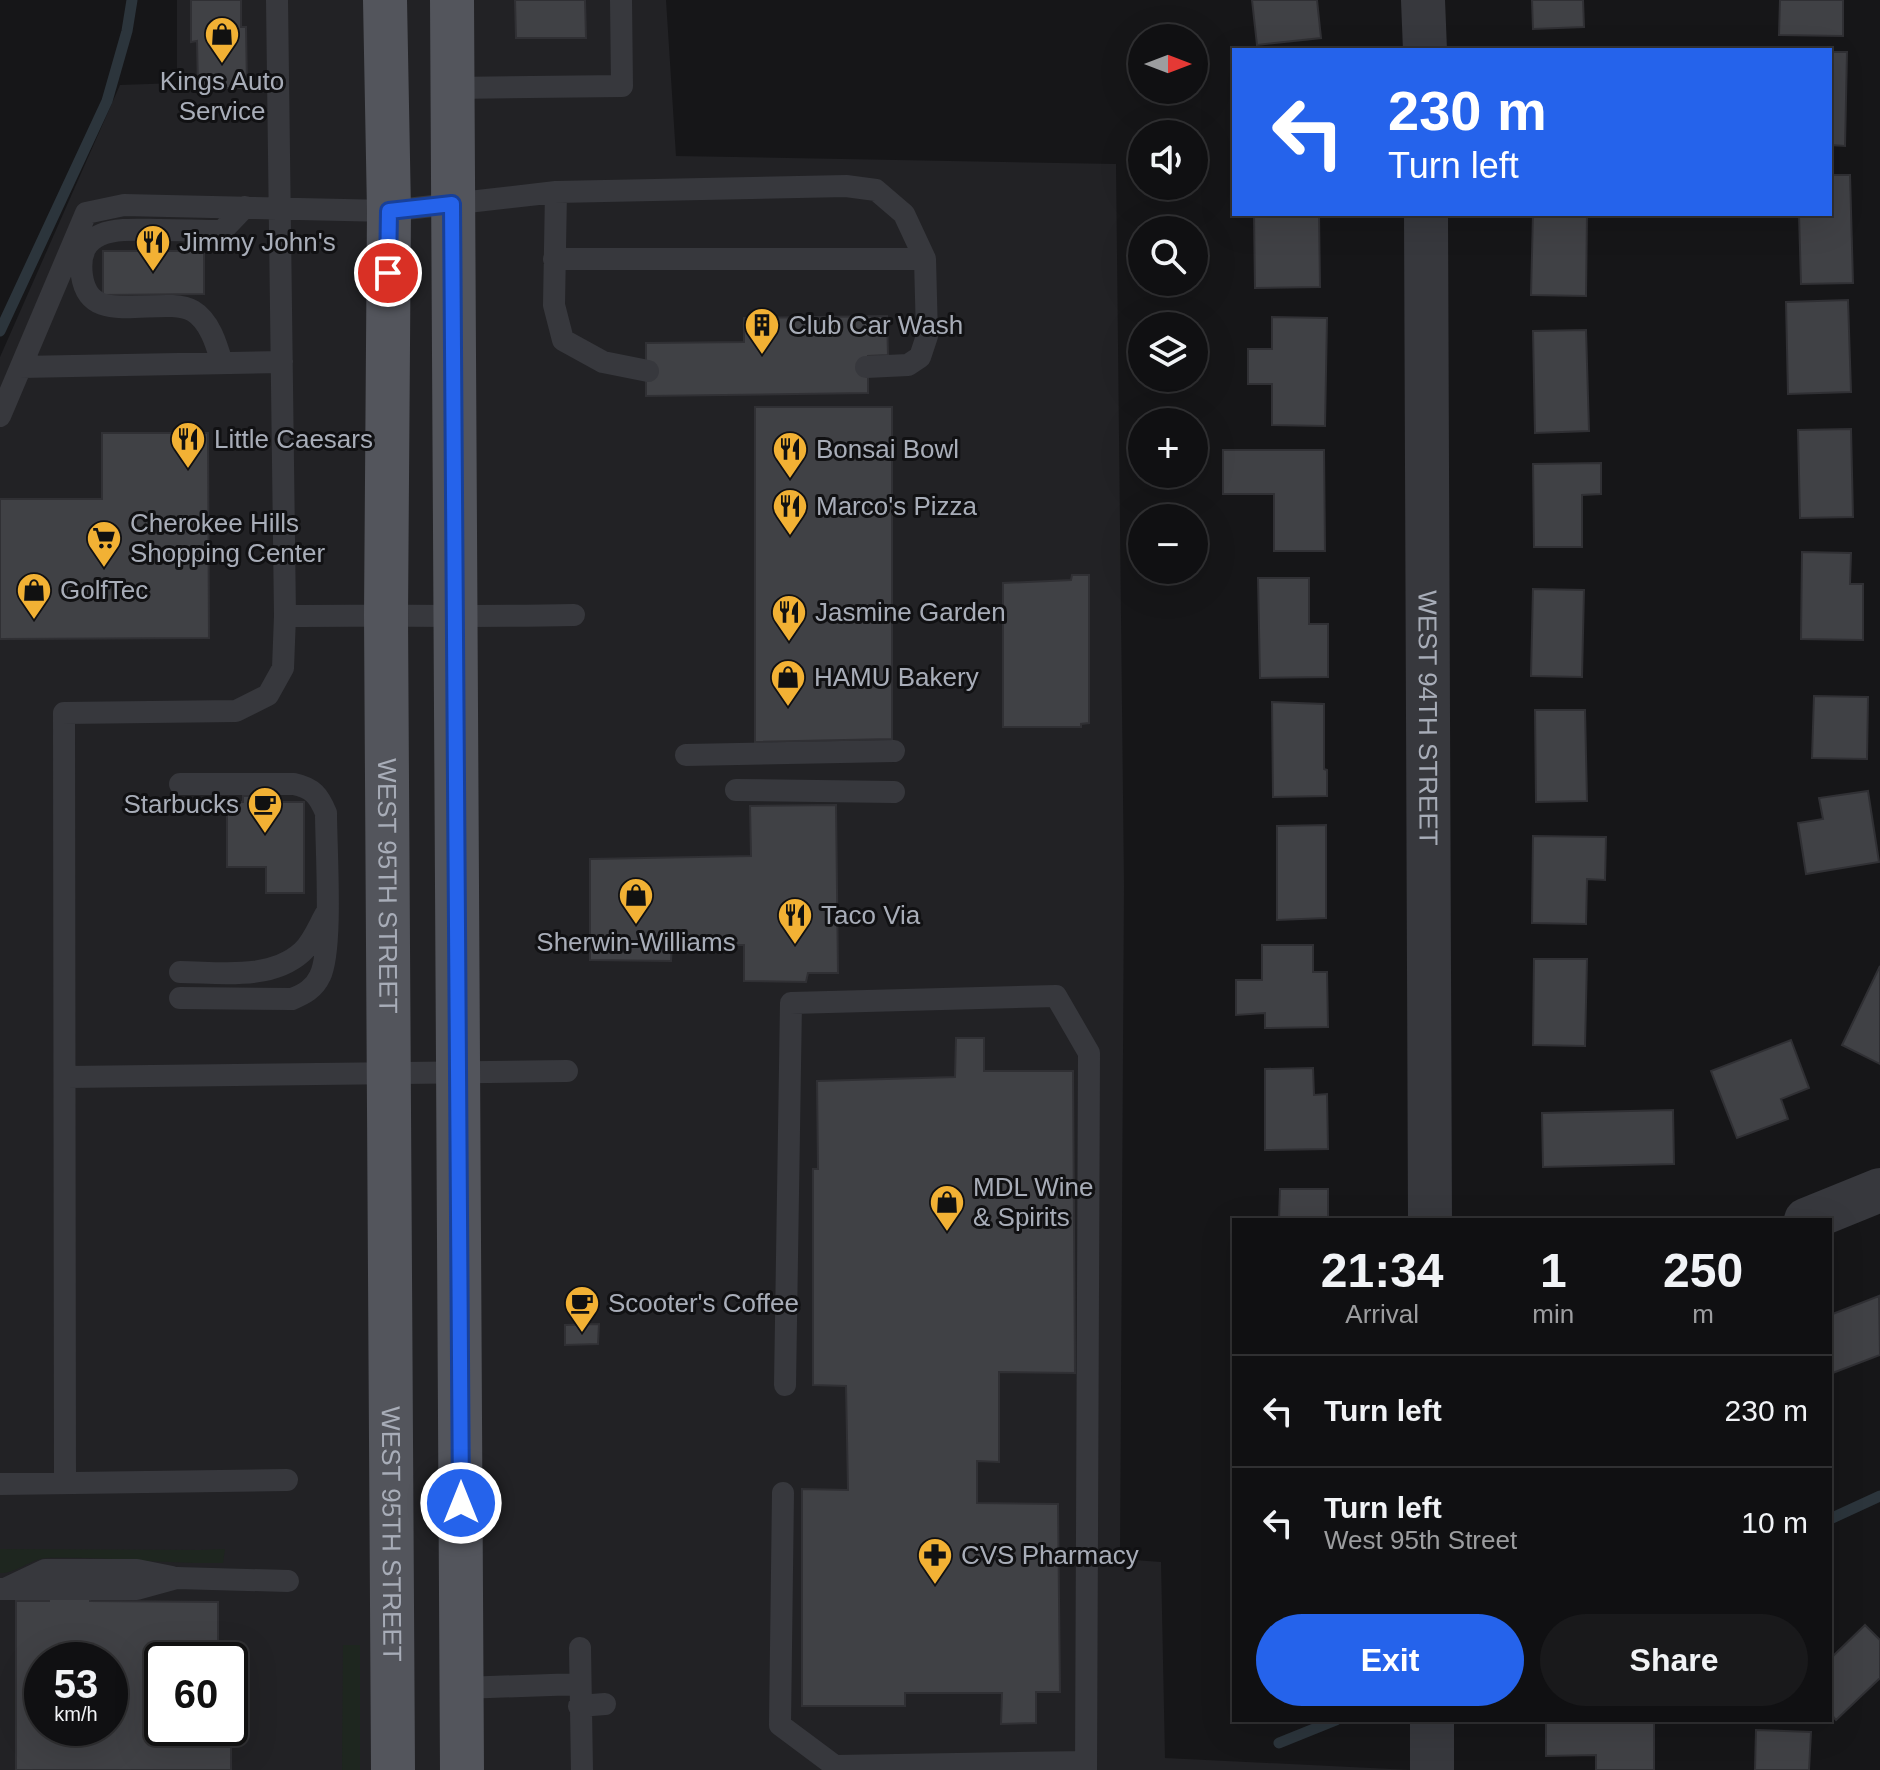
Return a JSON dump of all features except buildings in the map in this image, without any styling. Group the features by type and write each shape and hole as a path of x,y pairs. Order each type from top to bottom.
{"main road":[{"name":"WEST 95TH STREET","path":"385,0 389,211 386,615 393,1770"},
{"path":"452,0 462,1770"}],"street":[{"path":"1423,0 1425,48"},
{"name":"WEST 94TH STREET","path":"1426,216 1430,1218"},
{"path":"1811,1218 1880,1190"},
{"path":"1432,1722 1432,1770"}],"lane":[{"path":"65,1483 67,1077 64,713 236,711 268,695 283,668 285,616 277,0"},
{"path":"452,88 622,86 621,0"},
{"path":"0,416 86,213 124,205 389,211 556,192 846,186 876,190 904,214 925,259 927,336 920,357 908,365 866,367"},
{"path":"556,192 554,305 563,340 603,362 648,371"},
{"path":"222,363 213,336 193,311 178,307 113,307 99,303 88,295 84,286 83,257 90,241 111,230 222,231 245,207"},
{"path":"554,259 925,259"},
{"path":"21,367 282,362"},
{"path":"285,616 456,618 574,615"},
{"path":"686,755 894,751"},
{"path":"180,784 307,786 320,797 326,813 326,958 315,985 305,994 292,999 180,998"},
{"path":"736,790 894,792"},
{"path":"180,972 250,973 268,970 301,953 315,935 326,912"},
{"path":"783,1493 780,1725 835,1766 1086,1766 1089,1053 1056,996 791,1003 785,1385"},
{"path":"67,1077 567,1071"},
{"path":"0,1484 287,1480"},
{"path":"2,1589 137,1589 177,1578 288,1581"},
{"path":"580,1648 582,1770"},
{"path":"462,1688 579,1695 605,1704"}],"shaded area":[{"path":"177,0 666,0 676,156 1116,164 1124,886 1120,1559 1161,1562 1165,1758 1411,1770 0,1770 0,357 120,85 177,83"},
{"path":"0,1549 225,1549 223,1563 47,1558 0,1573"},
{"path":"343,1645 360,1645 360,1770 342,1770"}],"waterway":[{"path":"0,331 107,101 127,31 132,0"},
{"path":"1832,1518 1880,1496"},
{"path":"1279,1743 1331,1722"}],"place":[{"name":"Kings Auto Service","path":"222,65"},
{"name":"Jimmy John's","path":"153,273"},
{"name":"Club Car Wash","path":"762,356"},
{"name":"Little Caesars","path":"188,470"},
{"name":"Bonsai Bowl","path":"790,480"},
{"name":"Marco's Pizza","path":"790,537"},
{"name":"Cherokee Hills Shopping Center","path":"104,569"},
{"name":"GolfTec","path":"34,621"},
{"name":"Jasmine Garden","path":"789,643"},
{"name":"HAMU Bakery","path":"788,708"},
{"name":"Starbucks","path":"265,835"},
{"name":"Sherwin-Williams","path":"636,926"},
{"name":"Taco Via","path":"795,946"},
{"name":"MDL Wine & Spirits","path":"947,1233"},
{"name":"Scooter's Coffee","path":"582,1334"},
{"name":"CVS Pharmacy","path":"935,1586"}],"route":[{"path":"388,273 389,211 452,204 461,1503"}]}
